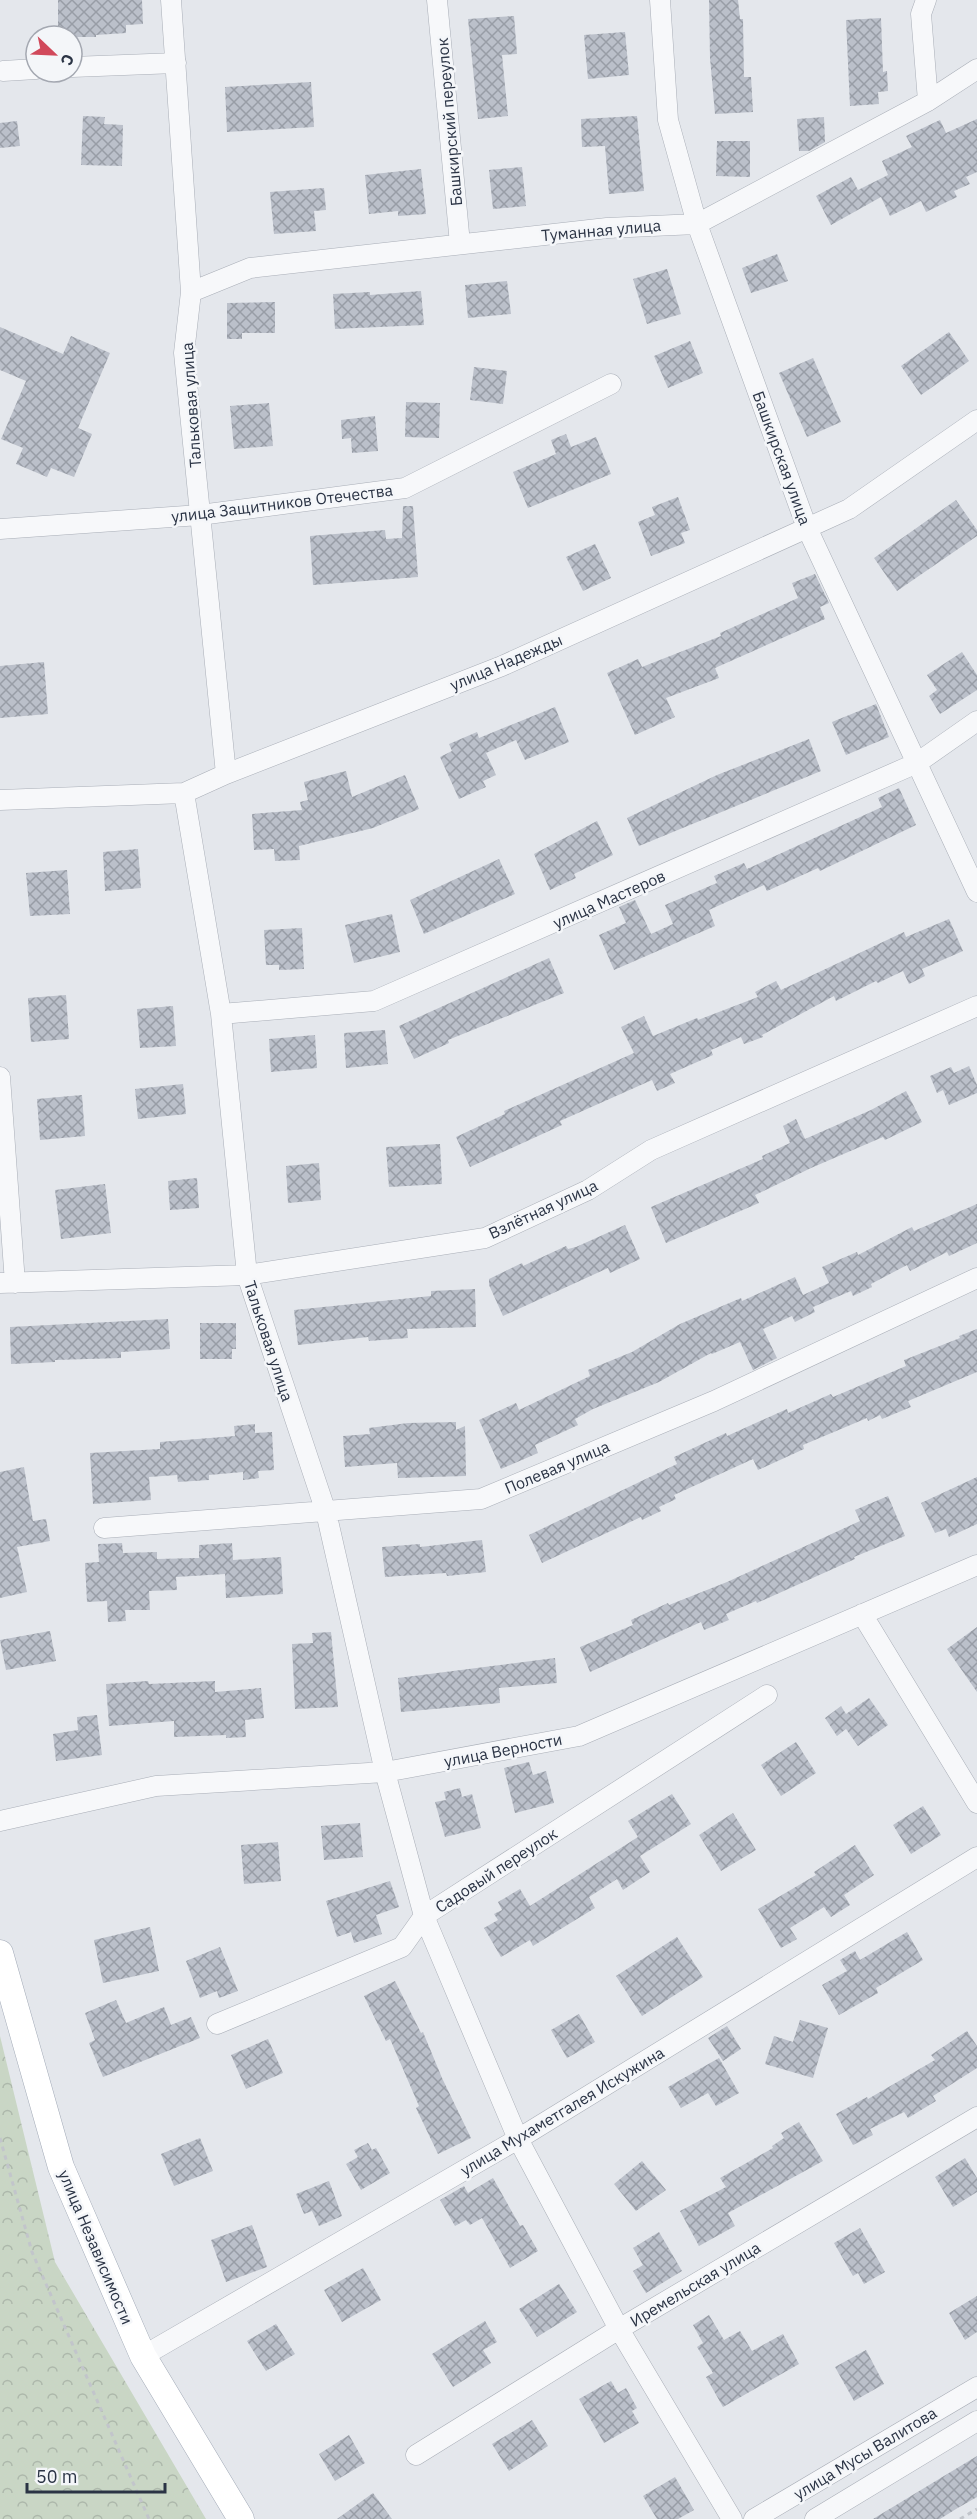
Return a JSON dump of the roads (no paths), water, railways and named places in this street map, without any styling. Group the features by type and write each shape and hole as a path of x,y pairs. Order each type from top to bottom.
{"main road":[{"name":"улица Независимости","path":"0,1953 61,2167 143,2356 241,2519"}],"street":[{"name":"Тальковая улица","path":"171,0 191,292 184,353 226,774"},
{"name":"Башкирский переулок","path":"437,0 460,244"},
{"name":"Башкирская улица","path":"660,0 668,120 697,224 807,528 977,892"},
{"path":"927,0 921,14 928,102"},
{"path":"84,67 176,63"},
{"path":"3,70 24,69"},
{"name":"Туманная улица","path":"191,292 250,268 607,228 697,224 928,102 977,69"},
{"name":"улица Защитников Отечества","path":"0,530 200,516 405,488 611,384"},
{"name":"улица Надежды","path":"0,800 184,793 226,774 502,666 849,509 977,420"},
{"name":"улица Мастеров","path":"221,1014 374,1002 917,764 977,721"},
{"name":"Тальковая улица","path":"184,793 221,1014 247,1275 326,1512 385,1772 424,1916 518,2139 619,2329 732,2519"},
{"name":"Взлётная улица","path":"8,1283 247,1275 485,1238 588,1190 651,1150 977,1006"},
{"path":"0,1077 8,1283"},
{"name":"Полевая улица","path":"104,1528 482,1499 714,1401 977,1278"},
{"name":"улица Верности","path":"0,1821 156,1786 385,1772 579,1736 977,1565"},
{"path":"862,1614 977,1803"},
{"name":"Садовый переулок","path":"217,2024 402,1947 424,1916 767,1695"},
{"name":"улица Мухаметгалея Искужина","path":"143,2356 518,2139 977,1857"},
{"name":"Иремельская улица","path":"416,2455 619,2329 977,2117"},
{"name":"улица Мусы Валитова","path":"754,2519 977,2387"},
{"path":"815,2519 977,2421"}]}
